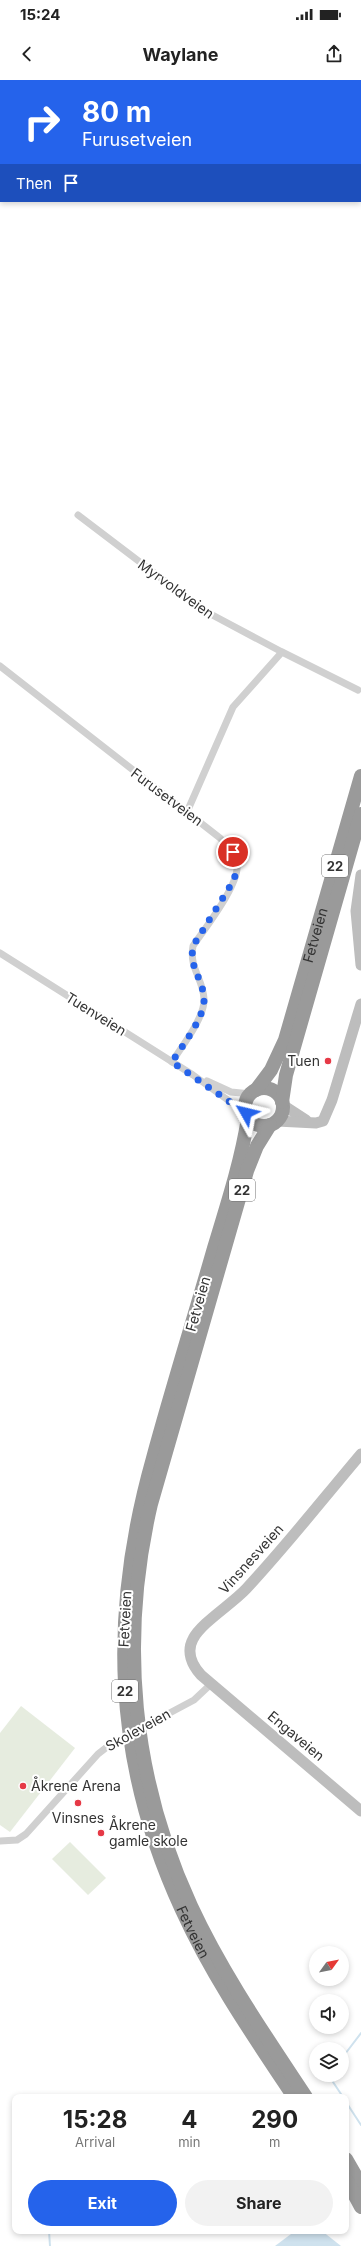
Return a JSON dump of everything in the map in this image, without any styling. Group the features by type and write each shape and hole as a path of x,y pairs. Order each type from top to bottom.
{"highway":[{"name":"Fetveien","path":"253,1092 272,1070 285,1040 361,776"},
{"name":"Fetveien","path":"283,1104 286,1074 361,814"},
{"path":"253,1092 272,1090 280,1097 283,1104"},
{"name":"22","path":"247,1116 245,1103 253,1092"},
{"name":"22","path":"273,1123 282,1114 283,1104"},
{"name":"Fetveien","path":"247,1116 238,1168 153,1456 136,1524 124,1610 124,1679 128,1724 136,1775 154,1840 172,1888 194,1934 222,1985 292,2094"},
{"path":"247,1116 258,1125 273,1123"},
{"name":"Fetveien","path":"273,1123 257,1146 247,1171 151,1504 142,1543 136,1597 134,1679 137,1723 148,1780 164,1837 182,1884 223,1966 304,2094"},
{"path":"349,2164 361,2185"},
{"path":"349,2185 361,2207"}],"main road":[{"path":"361,875 356,911 361,965"},
{"path":"273,1123 321,1122 326,1114 361,1004"},
{"path":"283,1104 310,1123"},
{"name":"Vinsnesveien","path":"211,1684 201,1675 192,1663 190,1652 194,1636 246,1589 361,1454"},
{"name":"Engaveien","path":"211,1684 361,1811"}],"street":[{"name":"Myrvoldveien","path":"78,515 203,610 358,690"},
{"path":"187,812 233,707 282,652"},
{"name":"Furusetveien","path":"0,666 225,842 235,857 237,867 231,887 193,946 191,957 204,1000 201,1015 172,1062"},
{"name":"Tuenveien","path":"0,953 193,1075 247,1116"},
{"name":"Tuenveien","path":"193,1075 231,1092 253,1092"},
{"name":"Skoleveien","path":"0,1841 17,1840 26,1834 98,1754 107,1747 194,1700 211,1684"}],"shaded area":[{"name":"Åkrene Arena","path":"21,1706 75,1748 10,1832 0,1825 0,1733"},
{"path":"70,1842 106,1878 88,1895 52,1859"}],"water":[{"path":"291,2234 326,2234 341,2246 275,2246"}],"waterway":[{"path":"349,2049 361,2033"},
{"path":"333,2082 341,2094"},
{"path":"349,2107 361,2125"},
{"path":"49,2234 50,2246"}],"place":[{"name":"Tuen","path":"328,1061"},
{"name":"Åkrene Arena","path":"23,1786"},
{"name":"Vinsnes","path":"78,1803"},
{"name":"Åkrene gamle skole","path":"101,1833"}],"route":[{"path":"233,852 237,863 237,873 231,887 193,946 191,957 194,970 202,989 204,1000 201,1015 172,1062 193,1075 246,1113"}]}
